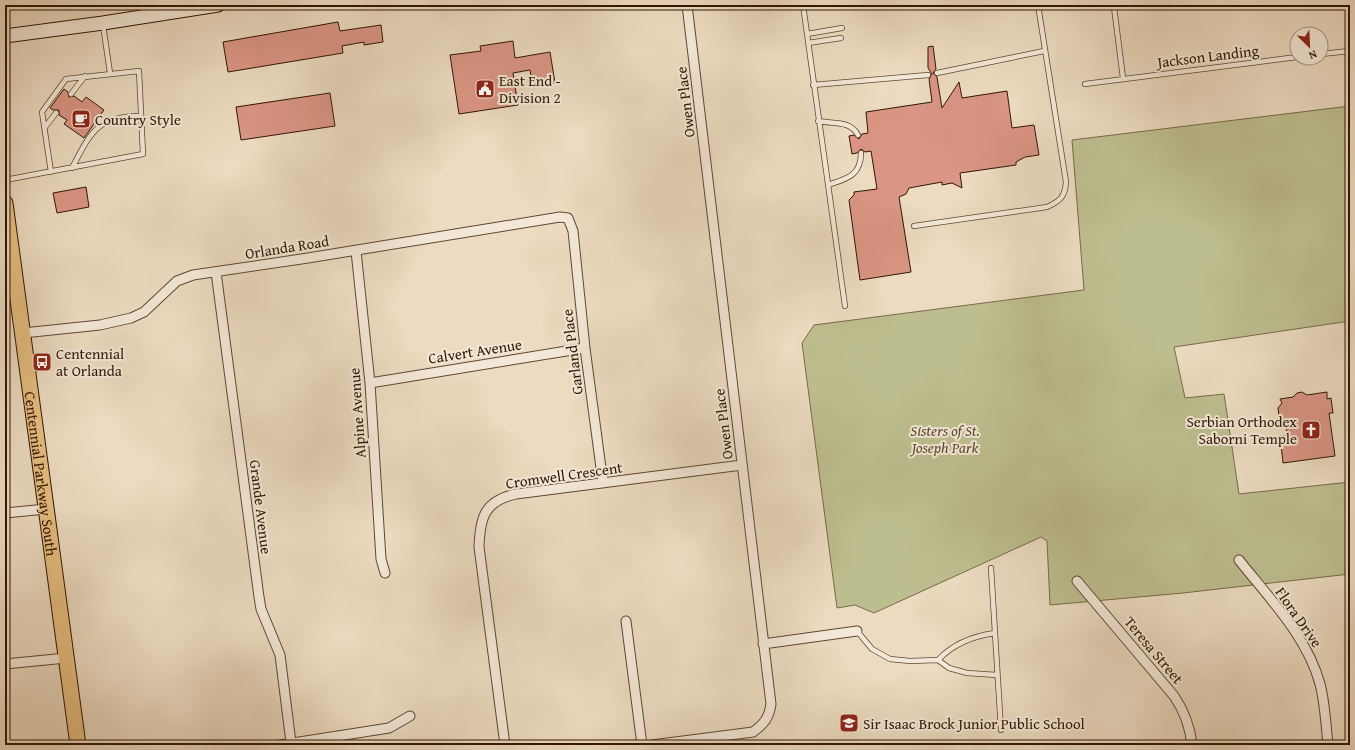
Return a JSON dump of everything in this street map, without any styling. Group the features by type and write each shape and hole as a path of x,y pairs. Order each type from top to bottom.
{"main road":[{"path":"5,36 103,23 144,11 218,5"},
{"name":"Centennial Parkway South","path":"5,203 78,745"}],"street":[{"name":"Owen Place","path":"652,745 753,732 763,725 769,715 771,704 688,5"},
{"name":"Orlanda Road","path":"23,333 100,325 131,318 144,312 178,281 193,275 356,251 555,217 568,218"},
{"name":"Garland Place","path":"568,218 573,231 585,348 603,482"},
{"name":"Alpine Avenue","path":"356,251 370,383 381,559 385,573"},
{"name":"Grande Avenue","path":"216,272 259,597 262,609 280,655 291,743"},
{"name":"Calvert Avenue","path":"370,383 585,348"},
{"name":"Cromwell Crescent","path":"505,745 479,547 482,517 491,505 503,497 603,482 742,465"},
{"path":"5,514 46,509"},
{"name":"Flora Drive","path":"1239,560 1297,634 1311,657 1320,685 1328,745"},
{"name":"Teresa Street","path":"1077,581 1174,696 1184,712 1190,727 1192,745"},
{"path":"626,621 642,745"},
{"path":"763,644 857,631"},
{"path":"5,664 66,658"},
{"path":"280,745 389,728 410,716"}],"lane":[{"path":"803,5 844,306"},
{"path":"914,226 1047,207 1062,199 1066,182 1044,51 1038,5"},
{"path":"1114,7 1123,78"},
{"path":"103,23 110,73"},
{"path":"807,34 842,28"},
{"path":"808,43 841,38"},
{"path":"937,73 1044,51"},
{"path":"1329,53 1350,51"},
{"name":"Jackson Landing","path":"1085,84 1289,58"},
{"path":"5,180 51,172 143,154 139,71 66,79 42,112 51,172"},
{"path":"813,85 928,75"},
{"path":"71,94 85,76"},
{"path":"45,126 56,113"},
{"path":"72,168 90,138 104,122 111,118 141,116"},
{"path":"818,121 843,123 855,128 858,135"},
{"path":"828,185 848,178 858,170 861,163 861,153"},
{"path":"991,568 1001,730"},
{"path":"857,631 872,649 890,659 910,661 938,660 949,668 967,673 997,675"},
{"path":"938,660 947,650 962,642 978,635 994,633"}],"green space":[{"name":"Sisters of St. Joseph Park","path":"1350,106 1350,321 1174,347 1185,398 1224,394 1239,494 1350,482 1350,574 1183,593 1050,605 1047,541 1041,537 874,613 855,605 837,608 802,343 814,325 1084,290 1072,140"}],"building":[{"path":"338,22 340,31 381,25 383,42 364,45 364,42 342,46 343,53 228,72 223,42"},
{"name":"East End - Division 2","path":"513,41 515,58 550,52 555,83 533,87 530,70 513,73 518,105 459,114 450,55 481,51 480,46"},
{"path":"933,46 936,69 933,73 937,77 942,108 959,82 962,98 1007,91 1012,128 1034,125 1039,155 1025,157 1016,162 1016,165 960,173 962,188 952,183 942,185 942,182 909,188 906,194 899,197 911,272 860,280 849,200 854,195 854,192 877,189 871,151 865,152 861,149 857,153 852,154 849,136 854,135 859,139 862,134 868,133 866,112 932,102 929,79 932,74 928,68 928,47"},
{"path":"64,89 68,92 69,97 74,96 82,102 86,97 104,110 84,138 64,124 67,120 59,115 59,110 53,110 50,108"},
{"path":"330,93 335,126 241,140 236,107"},
{"path":"86,187 89,207 57,213 53,193"},
{"name":"Serbian Orthodex Saborni Temple","path":"1302,392 1307,395 1327,392 1327,399 1331,398 1333,413 1329,413 1335,456 1283,463 1280,436 1288,435 1283,419 1279,416 1278,408 1282,403 1280,399 1293,397 1297,393"}],"place":[{"name":"East End - Division 2","path":"485,89"},
{"name":"Country Style","path":"81,119"},
{"name":"Centennial at Orlanda","path":"42,362"},
{"name":"Serbian Orthodex Saborni Temple","path":"1311,430"},
{"name":"Sir Isaac Brock Junior Public School","path":"849,723"}]}
